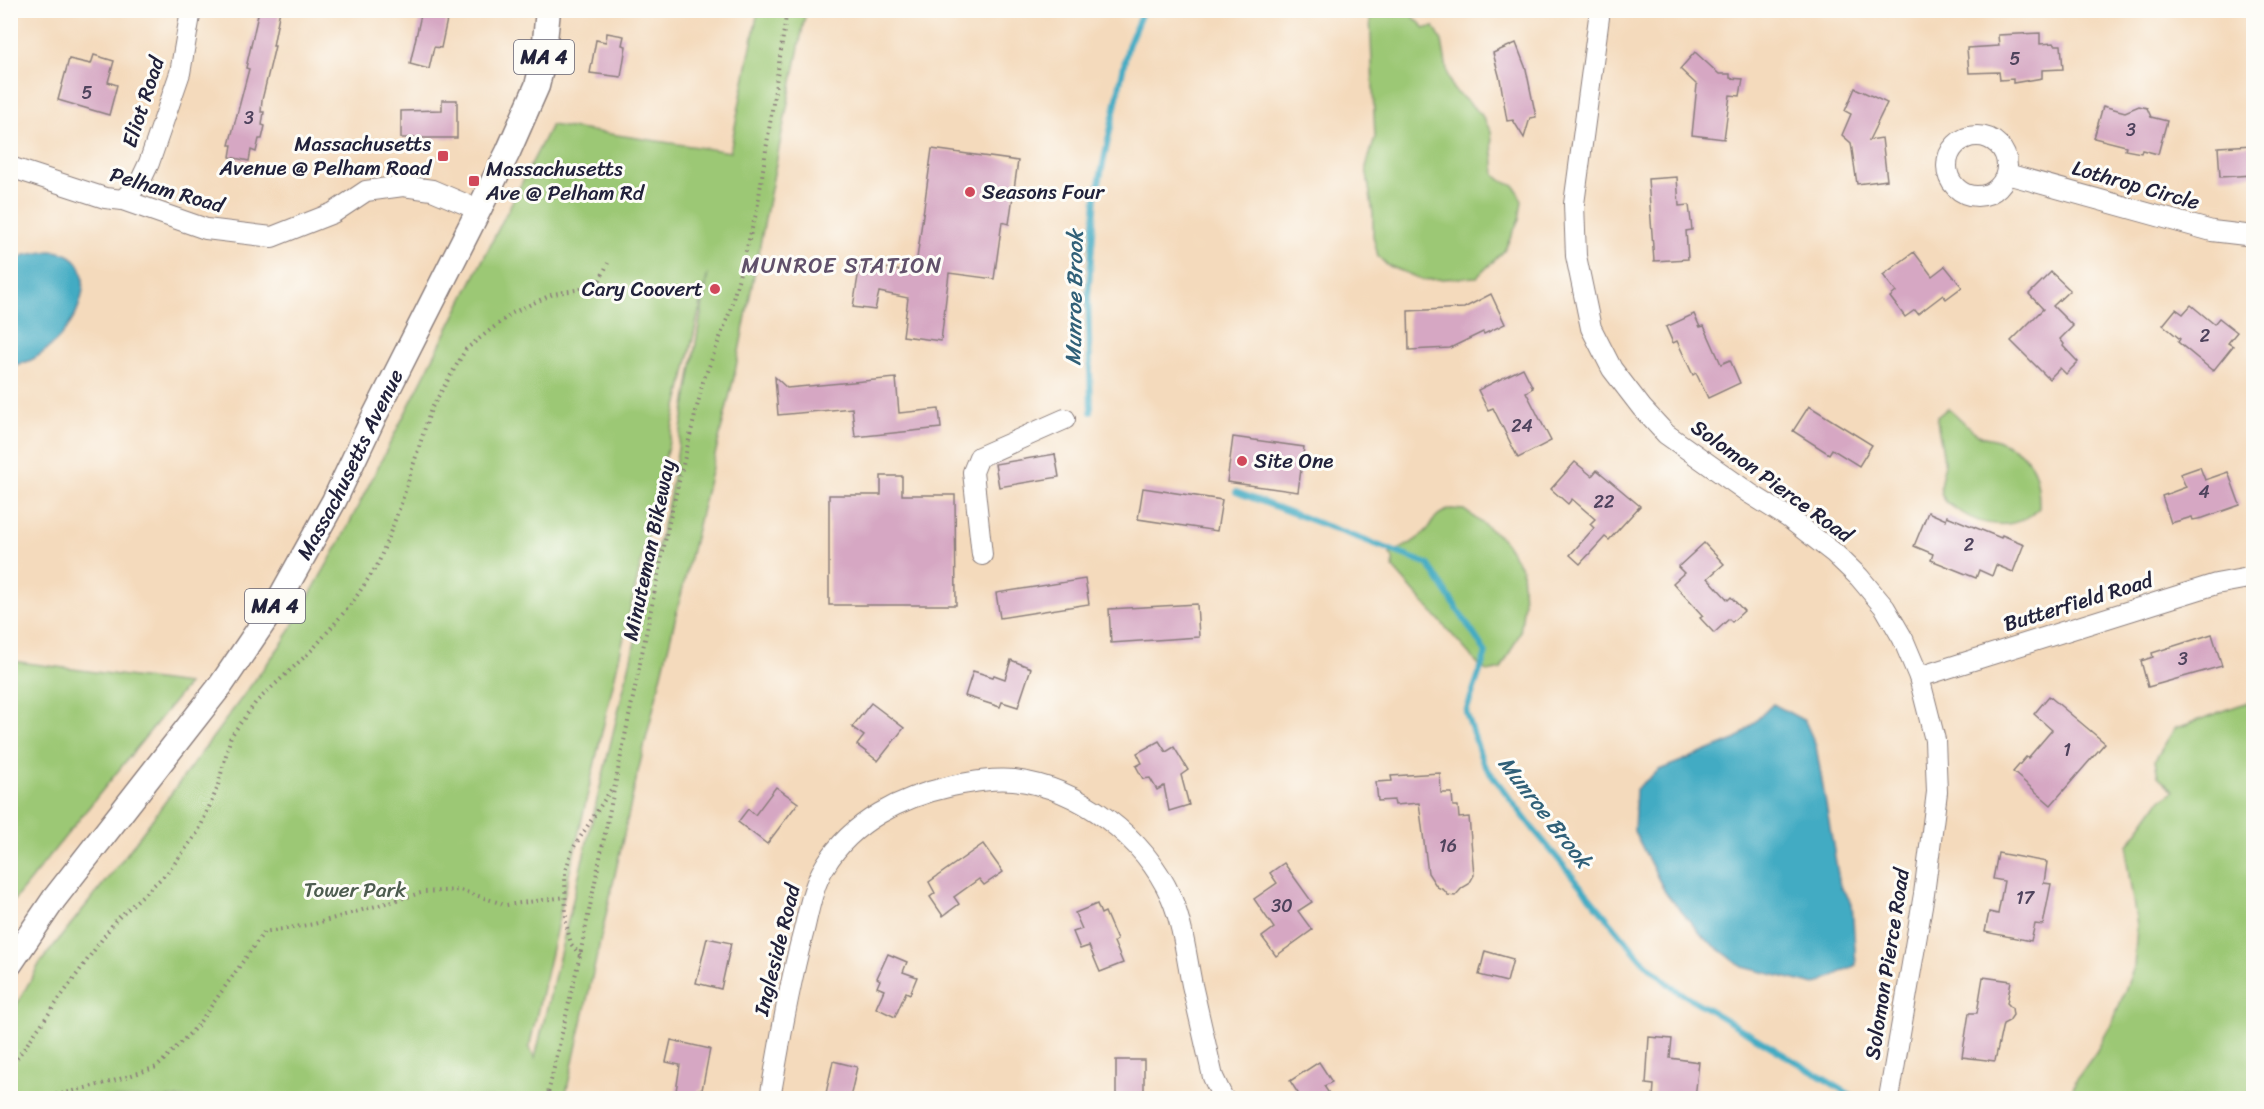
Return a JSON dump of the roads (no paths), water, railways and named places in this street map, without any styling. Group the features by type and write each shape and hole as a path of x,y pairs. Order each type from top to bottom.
{"main road":[{"name":"Massachusetts Avenue","path":"10,964 54,899 221,685 280,598 334,501 508,152 537,86 543,61 548,10"}],"street":[{"name":"Eliot Road","path":"123,200 140,182 149,163 180,73 191,10"},
{"name":"Solomon Pierce Road","path":"1600,10 1574,204 1576,256 1591,328 1612,369 1642,408 1666,434 1749,493 1789,518 1834,553 1859,577 1885,608 1903,639 1919,677 1935,740 1937,792 1924,894 1889,1098"},
{"name":"Pelham Road","path":"10,167 105,198 123,200 206,229 273,237 333,213 366,191 403,186 432,190 479,210"},
{"name":"Lothrop Circle","path":"2007,174 2212,231 2253,236"},
{"path":"982,555 973,472 979,457 1065,418"},
{"name":"Butterfield Road","path":"1919,677 2216,584 2253,577"},
{"name":"Ingleside Road","path":"770,1098 795,962 812,895 824,866 864,823 891,807 918,795 979,780 1002,780 1042,785 1096,811 1133,841 1157,871 1171,897 1181,924 1213,1077 1223,1098"}],"water":[{"path":"50,251 65,253 75,259 81,269 83,292 79,305 67,328 50,347 29,361 11,366 11,262 25,255"},
{"path":"1773,704 1805,721 1816,746 1840,886 1852,903 1856,965 1815,985 1743,967 1704,938 1665,892 1634,831 1636,789 1659,770 1737,739"}],"waterway":[{"name":"Munroe Brook","path":"1091,412 1088,296 1096,197 1128,46 1143,10"},
{"name":"Munroe Brook","path":"1236,492 1428,564 1486,653 1466,712 1483,763 1534,830 1641,959 1673,988 1856,1098"}],"place":[{"name":"Massachusetts Avenue @ Pelham Road","path":"443,156"},
{"name":"Massachusetts Ave @ Pelham Rd","path":"474,181"},
{"name":"Seasons Four","path":"970,192"},
{"name":"Cary Coovert","path":"715,289"},
{"name":"Site One","path":"1242,461"}],"district":[{"name":"MUNROE STATION","path":"842,265"}],"park label":[{"name":"Tower Park","path":"355,890"}]}
